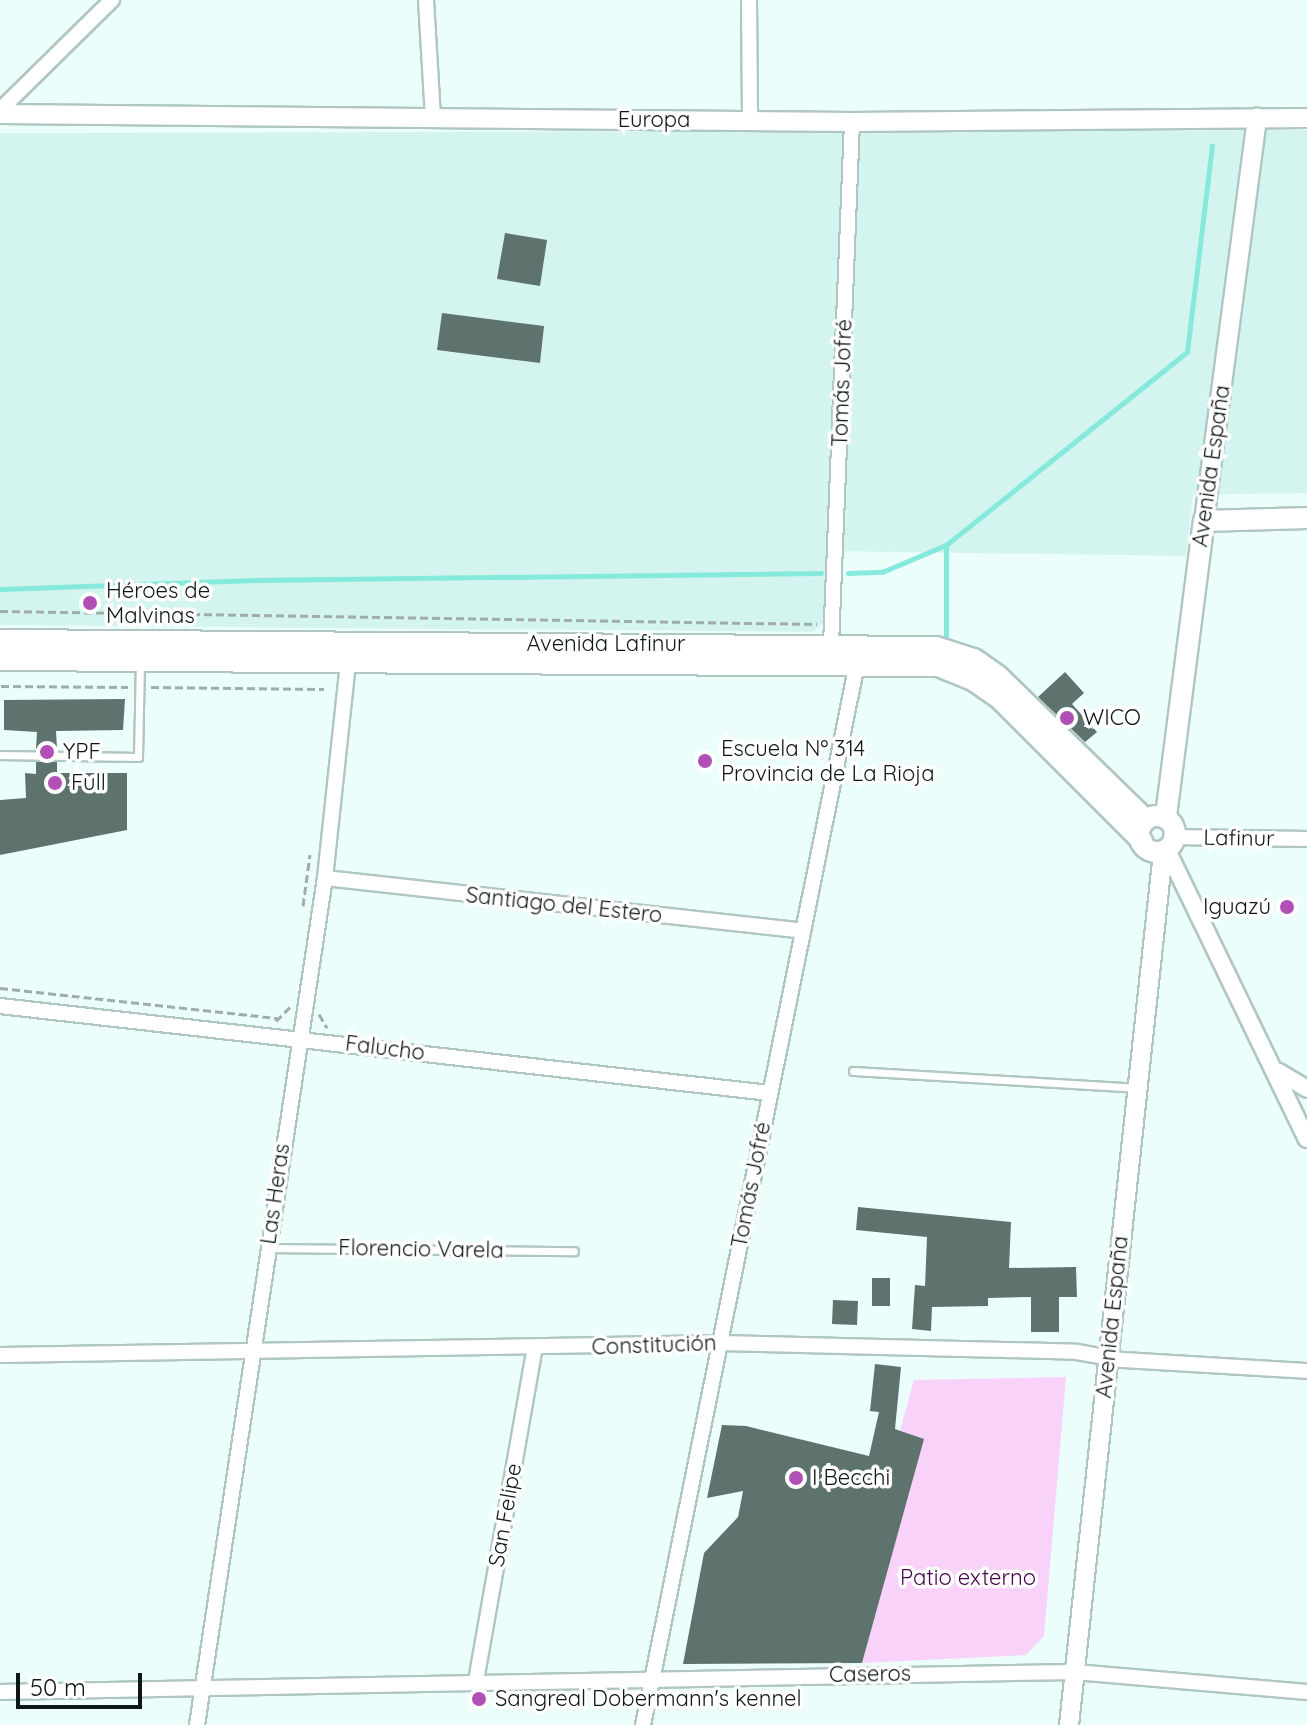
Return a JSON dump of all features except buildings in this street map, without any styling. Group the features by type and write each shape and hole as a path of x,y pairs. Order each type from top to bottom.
{"main road":[{"name":"Europa","path":"0,112 852,122 1307,118"},
{"name":"Avenida España","path":"1069,1725 1154,909 1159,847 1156,818 1204,521 1257,117"},
{"path":"1204,521 1307,518"},
{"name":"Avenida Lafinur","path":"0,640 831,645 858,656 938,666 973,680 1000,699 1159,847"},
{"name":"Avenida Lafinur","path":"0,660 348,663 858,656 936,647 974,659 1156,818"},
{"path":"1156,818 1159,847"}],"street":[{"path":"0,112 112,0"},
{"path":"426,0 433,119"},
{"path":"749,0 750,121"},
{"name":"Tomás Jofré","path":"831,645 852,122"},
{"name":"Tomás Jofré","path":"643,1725 858,656"},
{"name":"Las Heras","path":"197,1725 298,1038 325,878 348,663"},
{"name":"Lafinur","path":"1159,847 1307,839"},
{"path":"1159,847 1279,1072 1307,1139"},
{"name":"Santiago del Estero","path":"325,878 803,931"},
{"name":"Falucho","path":"0,1006 769,1093"},
{"path":"1279,1072 1307,1089"},
{"name":"Constitución","path":"0,1355 721,1343 1077,1352 1108,1357 1307,1371"},
{"name":"San Felipe","path":"476,1681 535,1348"},
{"name":"Caseros","path":"0,1692 654,1676 1075,1672 1307,1692"}],"lane":[{"path":"0,755 138,757 140,663"},
{"path":"853,1071 1136,1088"},
{"name":"Florencio Varela","path":"268,1248 574,1251"}],"path":[{"path":"0,611 832,624"},
{"path":"1,686 324,689"},
{"path":"0,988 277,1018"}],"shaded area":[{"path":"1307,130 1307,493 1193,495 1186,556 829,551 825,622 813,632 0,625 0,133"}],"green space":[{"name":"Patio externo","path":"1066,1377 1044,1636 1026,1655 862,1663 923,1439 900,1430 914,1380"}],"waterway":[{"path":"848,573 882,572 946,545 1187,352 1212,146"},
{"path":"946,545 946,644"},
{"path":"0,589 256,580 821,573"}],"place":[{"name":"Héroes de Malvinas","path":"90,603"},
{"name":"WICO","path":"1067,718"},
{"name":"YPF","path":"47,752"},
{"name":"Escuela Nº 314 Provincia de La Rioja","path":"705,761"},
{"name":"Full","path":"55,783"},
{"name":"Iguazú","path":"1287,907"},
{"name":"I Becchi","path":"796,1478"},
{"name":"Sangreal Dobermann's kennel","path":"479,1699"}]}
